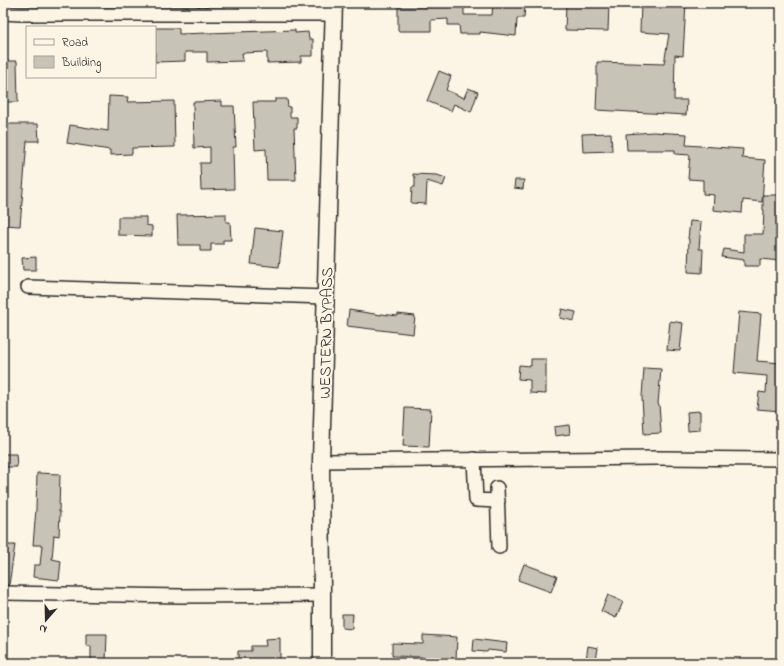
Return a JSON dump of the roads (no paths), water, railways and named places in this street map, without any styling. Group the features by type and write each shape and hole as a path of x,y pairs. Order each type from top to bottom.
{"main road":[{"name":"WESTERN BYPASS","path":"322,663 322,461 333,8"}],"street":[{"path":"3,13 140,14 333,8"},
{"path":"28,287 326,297"},
{"path":"322,461 651,458 781,459"},
{"path":"474,460 476,500 497,494 499,547"},
{"path":"3,593 181,596 322,595"}]}
